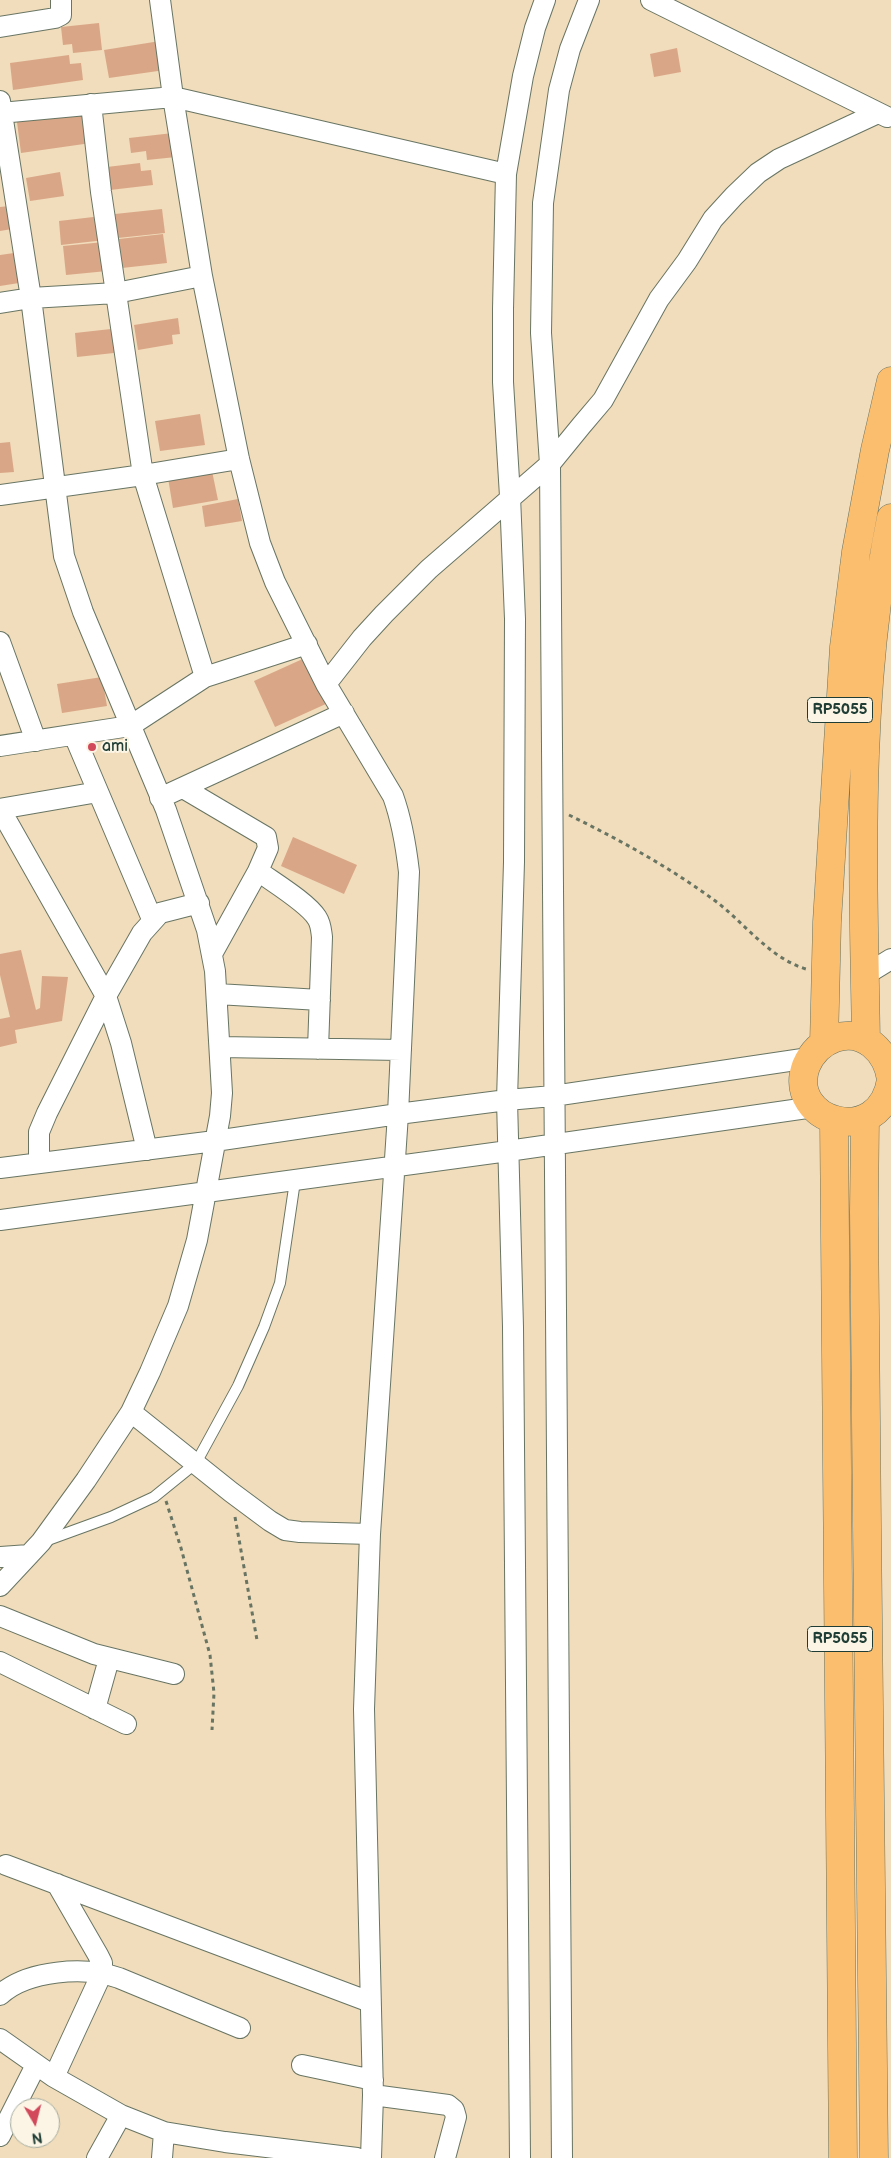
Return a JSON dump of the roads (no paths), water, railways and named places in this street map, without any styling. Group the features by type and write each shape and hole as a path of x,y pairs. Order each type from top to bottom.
{"highway":[{"name":"RP5055","path":"843,2158 824,1114 807,1096 804,1084 805,1071 816,1051 826,974 844,648 856,552 875,450 891,381"},
{"name":"RP5055","path":"866,1040 863,900 867,700 876,604 891,518"},
{"path":"816,1051 837,1037 852,1036 866,1040 884,1056 889,1067 891,1080 889,1092 884,1103 876,1112 865,1119 845,1123 824,1114"},
{"name":"RP5055","path":"865,1119 866,1498 874,2158"}],"street":[{"path":"0,27 54,18 61,14 61,0"},
{"path":"160,0 173,97 202,276 240,458 260,543 275,582 326,684 393,796 406,840 409,898 384,1353 370,1534 364,1709 373,2087 371,2158"},
{"path":"520,2158 514,1356 507,1100 514,862 515,694 510,496 503,382 506,174 523,76 535,28 546,0"},
{"path":"562,2158 550,464 541,333 543,203 559,90 570,49 589,0"},
{"path":"651,0 885,116"},
{"path":"0,1586 35,1548 86,1480 131,1412 178,1306 207,1192 222,1093 212,954 199,903 160,798 72,584 64,556 31,298 1,109 173,97 506,174"},
{"path":"90,104 143,475 205,677"},
{"path":"326,684 362,638 429,569 510,496 550,464 603,400 659,300 687,261 713,219 734,196 758,173 779,159 885,116"},
{"path":"0,303 31,298 116,293 202,276"},
{"path":"0,495 143,475 240,458"},
{"path":"0,642 36,741"},
{"path":"0,746 130,726 205,677 307,644"},
{"path":"160,798 344,713"},
{"path":"74,735 152,919"},
{"path":"183,788 266,837 268,848 258,871 212,954"},
{"path":"98,792 0,809 106,996 121,1043 147,1150"},
{"path":"258,871 317,917 321,926 318,1049"},
{"path":"39,1163 38,1143 41,1125 106,996 142,933 152,919 160,913 199,903"},
{"path":"865,975 891,959"},
{"path":"216,994 320,1000"},
{"path":"220,1047 401,1050"},
{"path":"0,1168 215,1141 398,1114 553,1096 816,1051"},
{"path":"0,1220 508,1152 555,1144 824,1114"},
{"path":"131,1412 270,1522 285,1530 370,1534"},
{"path":"0,1556 35,1548"},
{"path":"0,1616 48,1637 109,1658 174,1674"},
{"path":"95,1709 109,1658"},
{"path":"0,1662 126,1724"},
{"path":"6,1865 370,2002"},
{"path":"54,2077 102,1973 102,1963 98,1955 57,1884"},
{"path":"0,1995 18,1982 37,1977 69,1972 102,1973 119,1978 240,2028"},
{"path":"0,2039 54,2077 121,2115 164,2132 225,2142 358,2158"},
{"path":"0,2136 36,2065"},
{"path":"302,2065 373,2087 448,2105 452,2108 456,2117 445,2158"},
{"path":"97,2158 121,2115"},
{"path":"162,2158 164,2132"}],"lane":[{"path":"35,1548 154,1497 196,1463 238,1386 264,1327 280,1283 295,1181"}],"place":[{"name":"ami","path":"92,747"}]}
